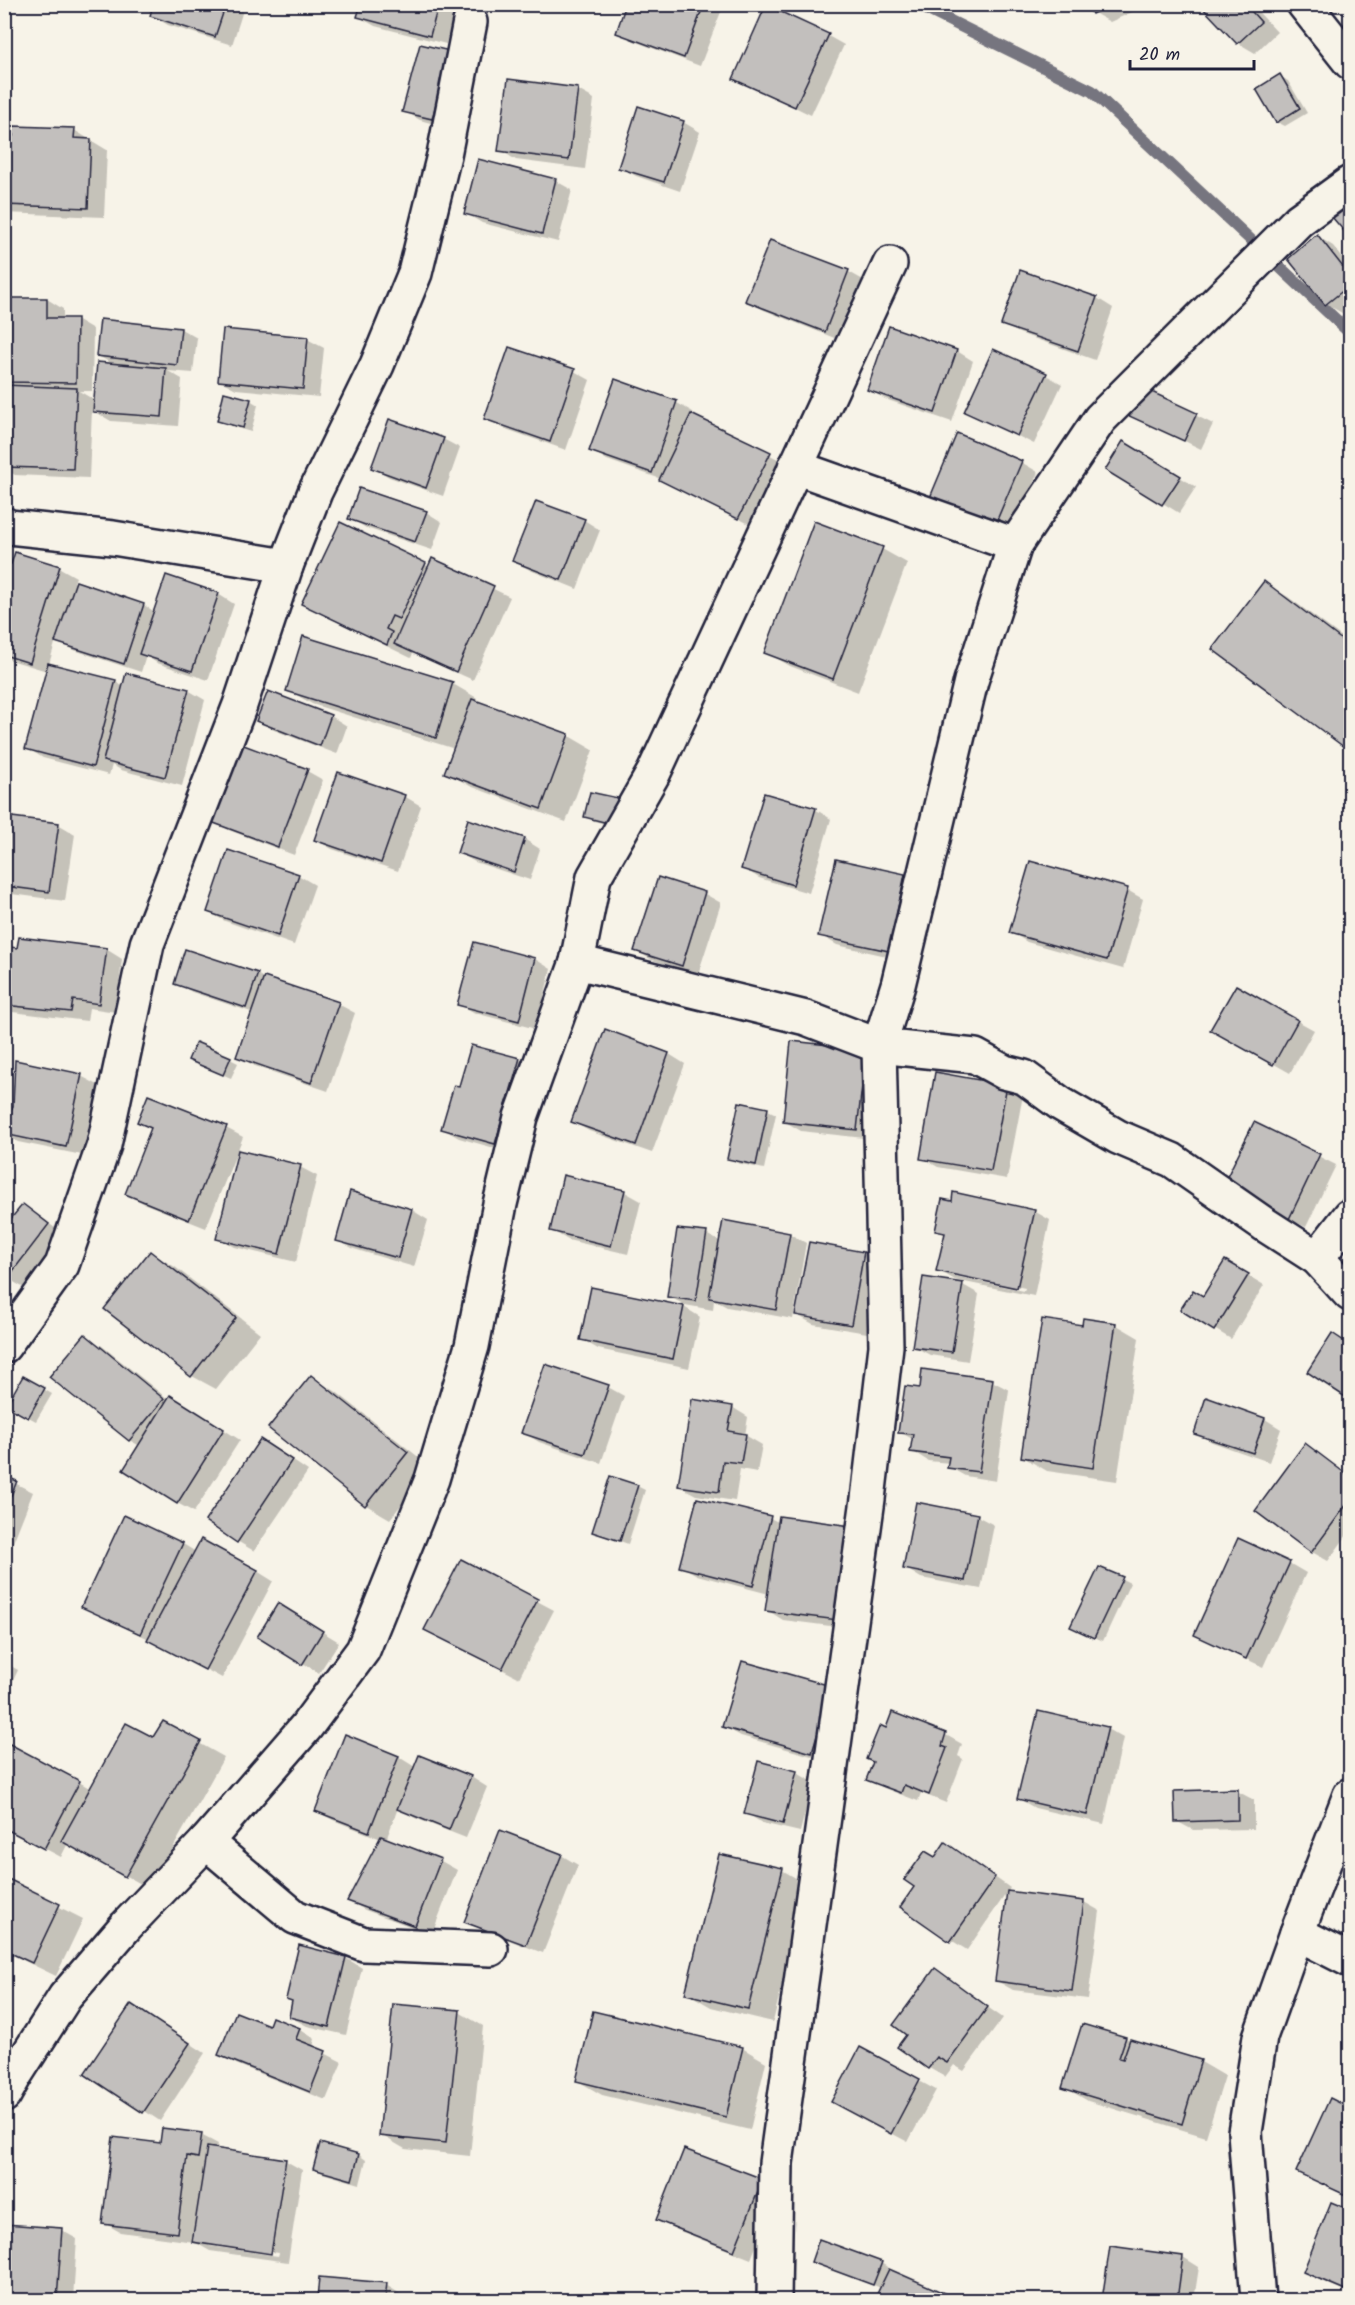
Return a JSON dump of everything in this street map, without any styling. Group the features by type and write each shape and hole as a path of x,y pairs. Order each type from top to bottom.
{"street":[{"path":"1304,4 1350,62"},
{"path":"4,1346 62,1264 104,1145 147,944 240,705 286,566 315,492 377,365 415,273 444,155 470,22"},
{"path":"774,2301 776,2163 868,1499 886,1346 879,1046 898,985 971,681 1015,545 1100,419 1299,220 1350,183"},
{"path":"8,2078 65,1996 126,1926 206,1842 306,1727 363,1650 432,1479 472,1346 500,1204 521,1117 577,962 594,877 654,772 890,264"},
{"path":"795,466 1015,545"},
{"path":"4,524 9,527 113,537 286,566"},
{"path":"577,962 806,1018 879,1046 975,1056 1004,1072 1024,1077 1061,1104 1118,1137 1172,1160 1317,1258 1350,1294"},
{"path":"1317,1258 1350,1216"},
{"path":"1260,2299 1245,2132 1260,2037 1350,1795"},
{"path":"206,1842 295,1917 364,1944 492,1949"},
{"path":"1297,1933 1350,1960"}],"building":[{"path":"153,4 226,4 215,37 150,16"},
{"path":"361,4 432,4 438,6 430,36 357,17"},
{"path":"626,4 704,4 684,58 616,33"},
{"path":"1088,4 1114,4 1092,14"},
{"path":"1199,4 1245,4 1261,22 1237,44"},
{"path":"766,5 829,34 795,107 733,79"},
{"path":"420,44 450,51 432,119 402,112"},
{"path":"1280,74 1300,108 1276,123 1256,89"},
{"path":"508,79 578,88 569,160 498,151"},
{"path":"638,106 684,121 664,182 618,168"},
{"path":"13,126 75,128 74,138 91,139 88,208 4,205 4,136 13,136"},
{"path":"478,159 556,179 542,234 464,214"},
{"path":"1350,200 1350,238 1332,217"},
{"path":"1317,234 1350,276 1350,285 1325,305 1288,259"},
{"path":"770,240 849,270 825,332 745,301"},
{"path":"1020,270 1097,297 1078,351 1001,325"},
{"path":"4,298 47,298 47,318 77,318 76,383 4,382"},
{"path":"100,319 181,328 177,365 96,356"},
{"path":"889,326 957,350 935,413 867,390"},
{"path":"223,329 308,337 303,389 218,381"},
{"path":"509,347 575,369 550,442 484,419"},
{"path":"993,349 1047,373 1017,436 964,412"},
{"path":"97,362 166,368 162,417 93,412"},
{"path":"615,379 677,401 652,473 589,451"},
{"path":"4,385 77,388 73,469 4,467"},
{"path":"1141,387 1197,413 1184,441 1127,415"},
{"path":"224,392 251,399 243,428 217,421"},
{"path":"691,414 771,452 738,519 659,480"},
{"path":"389,419 444,438 426,488 371,468"},
{"path":"957,433 1022,461 991,534 926,507"},
{"path":"1123,441 1181,476 1162,505 1105,470"},
{"path":"359,488 427,511 415,542 348,519"},
{"path":"536,501 585,519 561,580 512,561"},
{"path":"814,521 883,547 833,679 764,653"},
{"path":"340,522 426,563 399,619 392,616 386,629 392,632 387,645 301,604"},
{"path":"15,552 60,566 30,663 4,655 4,562 11,564"},
{"path":"432,558 494,586 456,672 394,644"},
{"path":"166,575 219,593 192,671 139,654"},
{"path":"76,581 144,604 124,664 55,642"},
{"path":"1264,581 1350,646 1350,747 1348,750 1212,649"},
{"path":"303,636 453,682 436,738 286,691"},
{"path":"48,663 116,680 93,767 25,749"},
{"path":"126,673 189,689 165,777 103,761"},
{"path":"268,691 331,715 320,746 256,721"},
{"path":"472,699 569,734 541,809 444,773"},
{"path":"241,744 308,769 278,847 211,822"},
{"path":"338,772 405,795 381,863 314,840"},
{"path":"590,792 618,798 612,824 584,817"},
{"path":"764,793 816,808 793,885 741,869"},
{"path":"4,816 59,823 49,892 4,886"},
{"path":"468,819 525,838 514,872 457,853"},
{"path":"228,850 299,874 278,936 207,912"},
{"path":"836,859 905,874 889,951 818,936"},
{"path":"1030,861 1128,888 1107,960 1009,933"},
{"path":"658,877 705,892 682,966 634,951"},
{"path":"19,937 107,948 99,1004 73,1000 71,1012 4,1005 4,946 17,948"},
{"path":"474,942 535,958 519,1021 457,1005"},
{"path":"185,949 258,973 246,1008 174,984"},
{"path":"264,977 339,1002 311,1083 236,1057"},
{"path":"1236,985 1298,1020 1273,1065 1210,1030"},
{"path":"605,1029 669,1053 636,1145 571,1122"},
{"path":"791,1041 866,1049 857,1130 783,1122"},
{"path":"196,1042 231,1057 223,1075 188,1060"},
{"path":"471,1045 520,1058 495,1144 441,1129 454,1085 459,1086"},
{"path":"15,1060 82,1074 66,1147 4,1134 4,1124 13,1106"},
{"path":"935,1072 1007,1085 991,1171 920,1159"},
{"path":"148,1095 227,1126 189,1220 125,1194 151,1128 137,1122"},
{"path":"739,1102 768,1108 756,1165 727,1159"},
{"path":"1254,1122 1320,1154 1289,1219 1222,1187"},
{"path":"238,1150 301,1165 279,1254 216,1239"},
{"path":"563,1175 625,1190 611,1246 550,1231"},
{"path":"350,1191 412,1209 398,1258 336,1241"},
{"path":"953,1192 1035,1210 1017,1288 936,1271 945,1233 935,1231 942,1199 952,1201"},
{"path":"23,1204 49,1224 6,1280 4,1278 4,1227"},
{"path":"723,1220 790,1233 776,1310 709,1298"},
{"path":"677,1229 707,1232 696,1301 667,1297"},
{"path":"809,1242 864,1252 851,1325 795,1315"},
{"path":"150,1251 236,1318 191,1377 104,1309"},
{"path":"1225,1260 1249,1274 1214,1331 1180,1310 1193,1290 1203,1296"},
{"path":"923,1277 963,1283 952,1352 912,1347"},
{"path":"591,1287 684,1306 673,1359 580,1340"},
{"path":"1083,1318 1116,1323 1093,1468 1021,1457 1042,1319 1082,1325"},
{"path":"1332,1333 1350,1345 1350,1400 1307,1372"},
{"path":"85,1334 164,1399 129,1441 49,1377"},
{"path":"545,1364 609,1385 585,1454 521,1433"},
{"path":"922,1369 993,1379 979,1472 947,1468 949,1457 910,1452 913,1434 898,1433 905,1386 920,1388"},
{"path":"311,1375 408,1452 365,1506 268,1428"},
{"path":"23,1376 45,1388 28,1418 6,1406"},
{"path":"170,1395 224,1429 177,1504 123,1470"},
{"path":"1206,1397 1265,1418 1253,1453 1194,1434"},
{"path":"692,1399 733,1406 728,1431 746,1434 741,1463 723,1461 719,1492 678,1486"},
{"path":"260,1439 292,1460 237,1543 205,1521"},
{"path":"1305,1443 1350,1477 1350,1500 1311,1553 1255,1511"},
{"path":"4,1476 17,1481 4,1513"},
{"path":"610,1476 638,1485 620,1541 592,1532"},
{"path":"697,1498 771,1516 753,1586 679,1567"},
{"path":"916,1502 978,1514 965,1581 903,1569"},
{"path":"124,1515 183,1543 140,1634 81,1607"},
{"path":"779,1516 851,1526 838,1620 765,1611"},
{"path":"1238,1538 1290,1562 1246,1659 1194,1635"},
{"path":"201,1539 258,1570 205,1670 147,1640"},
{"path":"461,1559 538,1599 502,1669 424,1630"},
{"path":"1099,1567 1123,1577 1094,1638 1070,1627"},
{"path":"278,1603 323,1631 302,1665 257,1637"},
{"path":"742,1661 831,1686 812,1753 722,1727"},
{"path":"1038,1711 1108,1727 1087,1815 1017,1799"},
{"path":"892,1712 946,1733 942,1746 947,1748 929,1795 904,1785 901,1793 866,1780 873,1762 866,1759 880,1725 886,1728"},
{"path":"163,1721 201,1741 125,1877 61,1841 126,1723 153,1737"},
{"path":"345,1734 399,1756 369,1832 315,1811"},
{"path":"4,1741 80,1781 44,1849 4,1828"},
{"path":"419,1755 471,1776 449,1830 397,1809"},
{"path":"758,1761 797,1771 783,1824 744,1814"},
{"path":"1238,1789 1238,1820 1175,1822 1174,1791"},
{"path":"500,1830 562,1854 526,1945 464,1922"},
{"path":"381,1836 441,1859 415,1926 347,1901"},
{"path":"945,1842 995,1877 950,1942 900,1907 914,1887 904,1880 925,1851 935,1857"},
{"path":"719,1854 783,1868 748,2009 685,1994"},
{"path":"4,1877 60,1904 32,1963 4,1950"},
{"path":"1007,1891 1084,1901 1072,1991 995,1981"},
{"path":"299,1945 346,1957 329,2027 289,2017 292,2001 286,1999"},
{"path":"935,1968 988,2007 947,2063 937,2057 928,2069 897,2047 906,2035 893,2025"},
{"path":"131,2004 190,2043 143,2113 84,2074"},
{"path":"393,2004 460,2010 446,2143 379,2136"},
{"path":"593,2011 743,2047 726,2117 576,2081"},
{"path":"236,2012 269,2025 272,2017 300,2028 296,2039 326,2051 310,2092 218,2055"},
{"path":"1082,2024 1126,2037 1119,2058 1123,2059 1130,2039 1201,2060 1182,2124 1062,2088"},
{"path":"860,2047 920,2079 891,2134 831,2102"},
{"path":"1350,2073 1350,2088 1345,2086"},
{"path":"1330,2098 1350,2108 1350,2197 1296,2172"},
{"path":"162,2128 202,2133 198,2158 187,2156 177,2233 102,2224 113,2137 160,2143"},
{"path":"320,2143 359,2154 352,2180 313,2169"},
{"path":"207,2147 286,2159 271,2254 192,2242"},
{"path":"684,2149 763,2179 734,2251 656,2220"},
{"path":"1331,2202 1350,2210 1350,2292 1303,2272"},
{"path":"4,2224 62,2228 57,2300 4,2297"},
{"path":"819,2239 882,2262 873,2285 811,2262"},
{"path":"1110,2246 1183,2256 1177,2300 1102,2300"},
{"path":"889,2269 960,2300 874,2300"},
{"path":"319,2277 387,2283 385,2300 317,2300"}],"waterway":[{"path":"916,4 1092,91 1350,333"}]}
